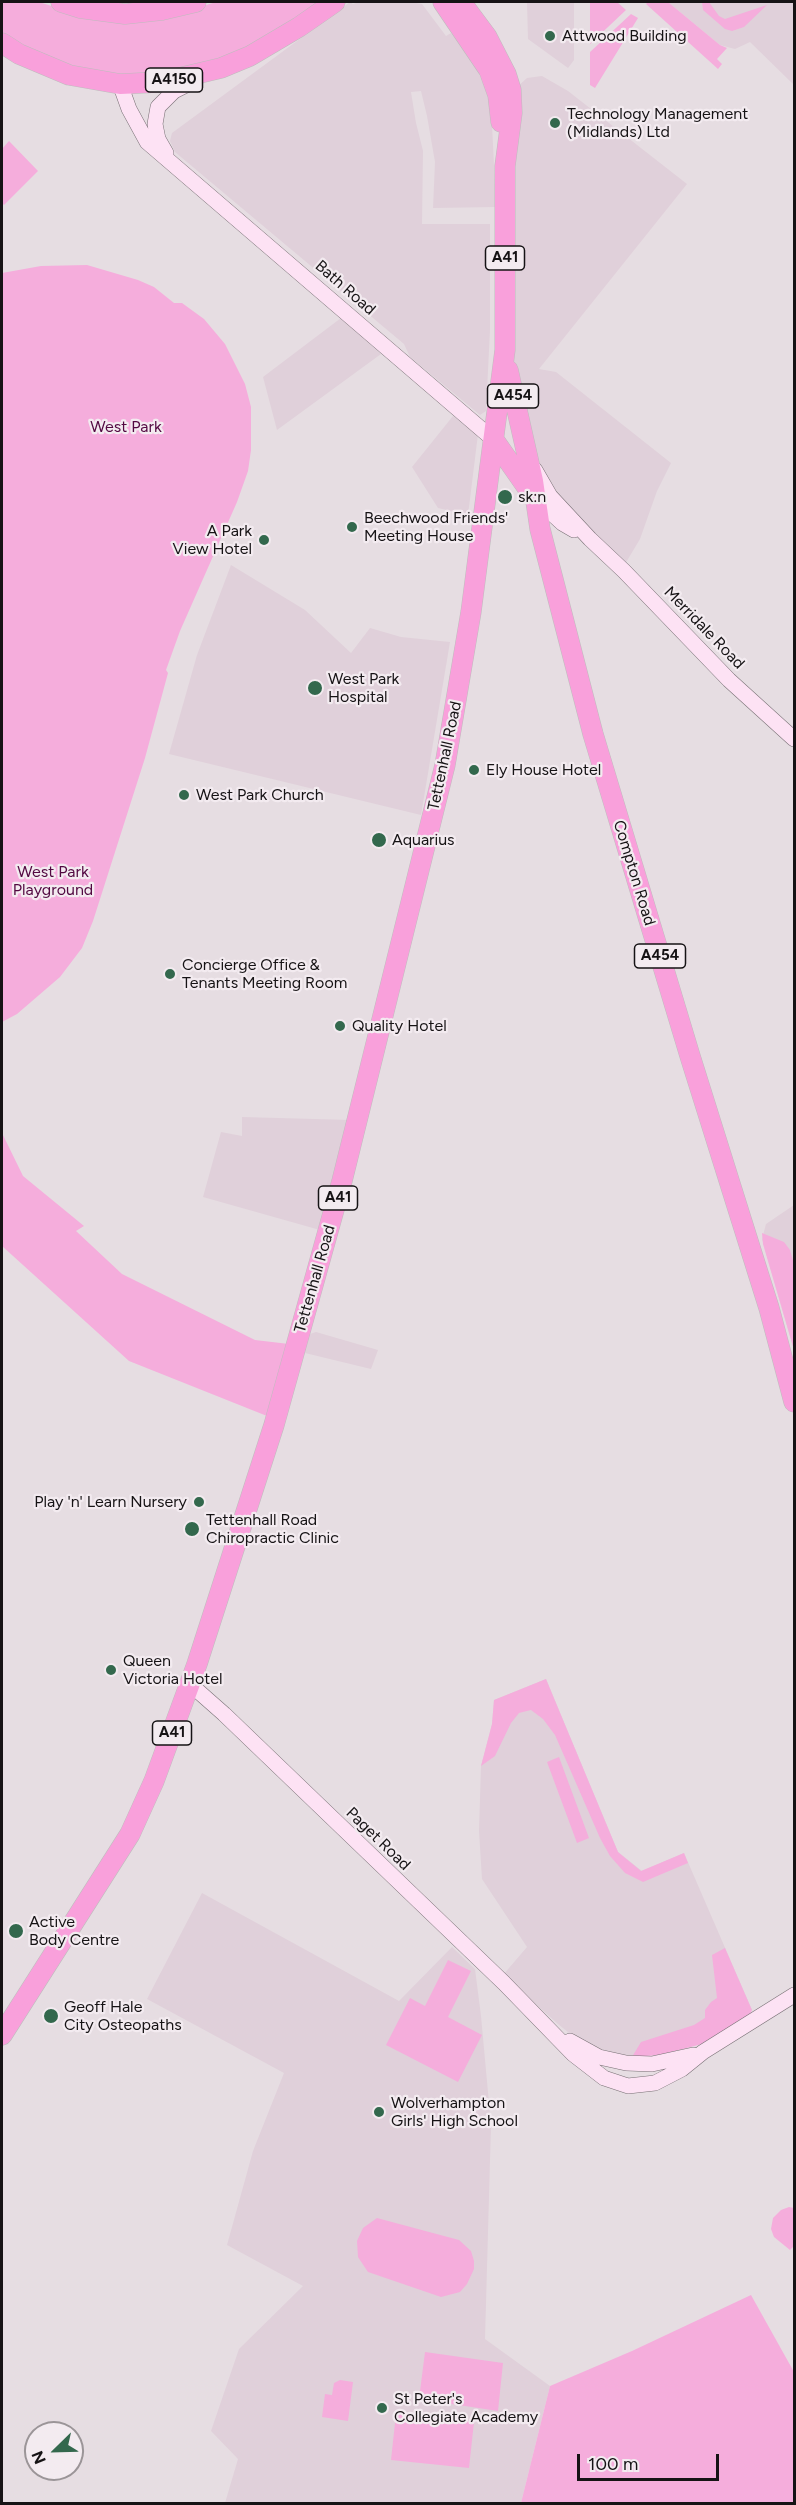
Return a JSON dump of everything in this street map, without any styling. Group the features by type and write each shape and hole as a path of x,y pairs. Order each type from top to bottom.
{"highway":[{"path":"61,2 80,8 125,14 162,10 196,2"},
{"name":"A4150","path":"2,43 19,54 69,75 120,84 162,82 221,68 273,44 335,2"},
{"name":"A41","path":"443,2 478,50 495,83 500,107 505,166 505,350 494,440"},
{"name":"A41","path":"461,2 497,55 511,90 512,126 505,166"},
{"name":"A454","path":"505,350 523,442"},
{"path":"494,440 535,498"},
{"name":"Tettenhall Road","path":"2,2035 130,1834 154,1782 190,1684 253,1494 305,1317 359,1118 430,830 453,721 471,612 494,440"},
{"name":"Compton Road","path":"523,442 558,603 597,745 687,1048 769,1308 795,1402"}],"street":[{"name":"Bath Road","path":"173,163 158,139 154,124 158,107 174,90 221,68"},
{"name":"Bath Road","path":"120,84 133,118 147,142 494,440"},
{"name":"Merridale Road","path":"523,442 546,491 729,680 795,739"},
{"name":"Merridale Road","path":"535,498 562,523 590,539"},
{"name":"Paget Road","path":"190,1684 224,1714 590,2069 616,2084 639,2086 655,2083 682,2069 704,2052 795,1995"},
{"name":"Paget Road","path":"541,2020 582,2050 618,2062 652,2064 704,2052"}],"shaded area":[{"path":"350,2 353,4 410,2 422,4 446,36 451,33 474,61 491,104 496,207 433,208 435,162 427,116 421,91 411,92 423,151 422,224 490,224 490,330 486,411 480,415 410,357 404,344 175,152 170,141 172,133"},
{"name":"Attwood Building","path":"527,2 574,2 574,60 568,68 528,39"},
{"path":"668,2 794,2 794,85 750,42 735,49 720,45"},
{"path":"542,76 568,91 687,184 539,369 556,372 671,463 657,491 640,539 625,564 560,502 541,471 512,361 517,87 527,78"},
{"path":"341,318 381,354 277,430 263,377"},
{"path":"453,416 478,434 468,515 438,508 412,467"},
{"name":"West Park Hospital","path":"231,565 305,610 351,653 370,628 401,637 450,642 421,815 169,754 197,655"},
{"path":"242,1117 351,1120 320,1230 203,1197 221,1132 242,1136"},
{"path":"794,1205 794,1350 762,1239 766,1224"},
{"path":"316,1332 378,1350 371,1369 305,1353 310,1334"},
{"path":"546,1679 618,1852 642,1871 684,1853 752,2010 632,2057 579,2041 503,1975 527,1947 482,1879 479,1831 481,1766 492,1724 494,1700"},
{"name":"Wolverhampton Girls' High School","path":"202,1893 399,2001 452,1947 475,1969 491,2125 485,2339 550,2386 521,2503 225,2503 238,2459 211,2431 239,2349 303,2286 227,2245 253,2151 284,2073 147,1999"}],"green space":[{"path":"2,2 39,2 83,16 168,17 216,2 320,2 249,47 222,59 135,78 72,68 18,43 2,32"},
{"path":"590,2 617,2 626,10 590,44"},
{"path":"648,2 668,2 720,45 727,48 717,59 722,64 718,69 646,4"},
{"path":"702,2 709,2 719,16 725,19 767,5 744,27 732,31 725,29 703,10"},
{"path":"631,14 638,18 595,88 590,85 590,52"},
{"path":"9,141 38,171 4,205 2,203 2,149"},
{"name":"West Park","path":"87,265 154,287 174,303 182,303 204,319 225,344 245,384 251,407 251,450 248,471 237,502 180,631 166,670 168,673 145,758 93,921 82,948 60,977 17,1014 2,1022 2,273 41,266"},
{"path":"2,1133 23,1176 84,1226 76,1231 122,1274 255,1340 289,1344 267,1416 129,1361 2,1246"},
{"path":"762,1233 784,1242 790,1250 794,1264 794,1350 763,1244"},
{"path":"546,1679 618,1852 641,1871 684,1853 688,1863 643,1882 625,1873 610,1856 600,1838 555,1735 543,1719 531,1710 519,1713 511,1723 495,1756 481,1766 492,1724 494,1700"},
{"path":"559,1757 589,1838 577,1843 547,1762"},
{"path":"725,1948 752,2010 749,2017 702,2044 660,2055 632,2057 641,2042 694,2025 705,2018 705,2010 717,1998 712,1955"},
{"path":"448,1960 471,1971 448,2017 482,2035 458,2082 386,2045 410,1998 425,2006"},
{"path":"794,2208 794,2246 790,2250 774,2237 771,2229 773,2218 781,2210"},
{"path":"377,2218 459,2240 471,2251 474,2261 474,2269 467,2284 460,2292 441,2297 368,2272 358,2257 357,2241 363,2228"},
{"path":"751,2295 794,2372 794,2503 521,2503 550,2386 632,2351"},
{"path":"425,2352 503,2363 498,2411 419,2399"},
{"path":"340,2380 353,2382 348,2421 322,2417 325,2394 332,2395 334,2383"},
{"path":"396,2414 474,2422 469,2468 391,2460"}],"place":[{"name":"Attwood Building","path":"550,36"},
{"name":"Technology Management (Midlands) Ltd","path":"555,123"},
{"name":"sk:n","path":"505,497"},
{"name":"Beechwood Friends' Meeting House","path":"352,527"},
{"name":"A Park View Hotel","path":"264,540"},
{"name":"West Park Hospital","path":"315,688"},
{"name":"Ely House Hotel","path":"474,770"},
{"name":"West Park Church","path":"184,795"},
{"name":"Aquarius","path":"379,840"},
{"name":"Concierge Office & Tenants Meeting Room","path":"170,974"},
{"name":"Quality Hotel","path":"340,1026"},
{"name":"Play 'n' Learn Nursery","path":"199,1502"},
{"name":"Tettenhall Road Chiropractic Clinic","path":"192,1529"},
{"name":"Queen Victoria Hotel","path":"111,1670"},
{"name":"Active Body Centre","path":"16,1931"},
{"name":"Geoff Hale City Osteopaths","path":"51,2016"},
{"name":"Wolverhampton Girls' High School","path":"379,2112"},
{"name":"St Peter's Collegiate Academy","path":"382,2408"}],"park label":[{"name":"West Park Playground","path":"53,881"}]}
